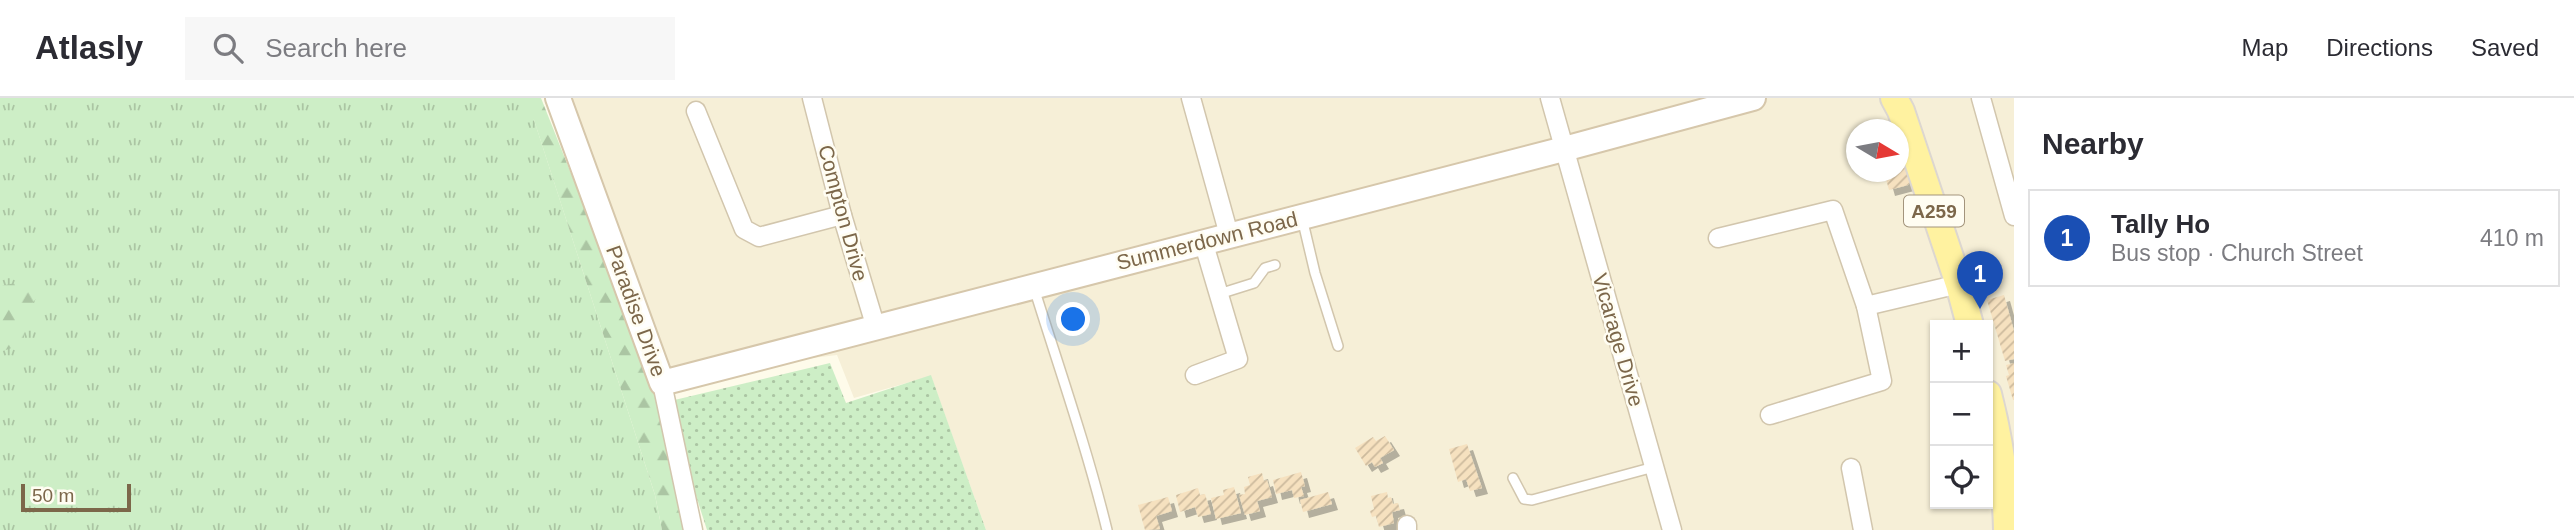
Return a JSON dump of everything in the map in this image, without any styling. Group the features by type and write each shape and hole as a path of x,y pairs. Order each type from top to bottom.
{"main road":[{"name":"A259","path":"1894,98 1901,111 1969,320"},
{"path":"1993,405 2007,435 2007,530"}],"street":[{"name":"Paradise Drive","path":"558,98 662,383 693,530"},
{"name":"Compton Drive","path":"812,98 842,215 876,328"},
{"path":"1191,98 1228,235"},
{"name":"Vicarage Drive","path":"1550,98 1672,530"},
{"name":"Summerdown Road","path":"662,383 1752,98"},
{"path":"1981,98 2014,216"},
{"path":"696,111 744,229 759,237 842,215"},
{"path":"1718,238 1833,210 1866,306 1882,381 1770,415"},
{"path":"1195,375 1238,359 1203,242"},
{"path":"1866,306 1959,284"},
{"path":"1851,468 1863,530"}],"lane":[{"path":"1301,217 1338,346"},
{"path":"1219,293 1254,283 1265,268 1275,265"},
{"path":"1034,286 1076,426 1088,455 1107,530"},
{"path":"1513,478 1524,499 1532,500 1654,467"}],"shaded area":[{"path":"545,98 2014,98 2014,530 986,530 931,376 854,398 837,355 658,377"}],"green space":[{"path":"0,98 527,98 655,495 662,530 0,530"},
{"path":"514,98 541,98 658,392 684,530 662,530 655,495 534,120"},
{"path":"26,281 42,292 28,308 23,344 0,352 0,286"},
{"path":"830,363 846,403 931,375 986,530 707,530 666,402"}],"building":[{"path":"1909,173 1911,180 1908,185 1889,190 1887,182 1909,182"},
{"path":"2004,295 2014,331 2014,359 2005,361 1987,300"},
{"path":"2014,363 2013,400 2006,376 2009,375 2006,365"},
{"path":"1385,436 1394,450 1380,458 1383,463 1375,467 1372,462 1366,466 1355,448 1373,437 1376,441"},
{"path":"1467,444 1482,488 1470,491 1466,479 1458,482 1449,449"},
{"path":"1301,472 1305,486 1301,487 1304,496 1294,498 1292,490 1276,494 1273,480"},
{"path":"1262,473 1272,497 1257,501 1260,511 1245,515 1239,495 1245,494 1244,487 1250,485 1248,477"},
{"path":"1234,487 1241,513 1216,519 1211,498 1224,495 1223,490"},
{"path":"1198,488 1200,495 1205,494 1211,514 1198,517 1195,507 1180,512 1176,495"},
{"path":"1328,492 1332,504 1303,512 1300,500"},
{"path":"1387,492 1388,498 1391,497 1393,504 1398,503 1400,510 1392,512 1394,523 1379,527 1376,516 1372,517 1370,511 1374,509 1371,496"},
{"path":"1168,497 1172,511 1156,516 1160,529 1145,530 1138,505"}],"place":[{"name":"Tally Ho","path":"1980,309"}]}
